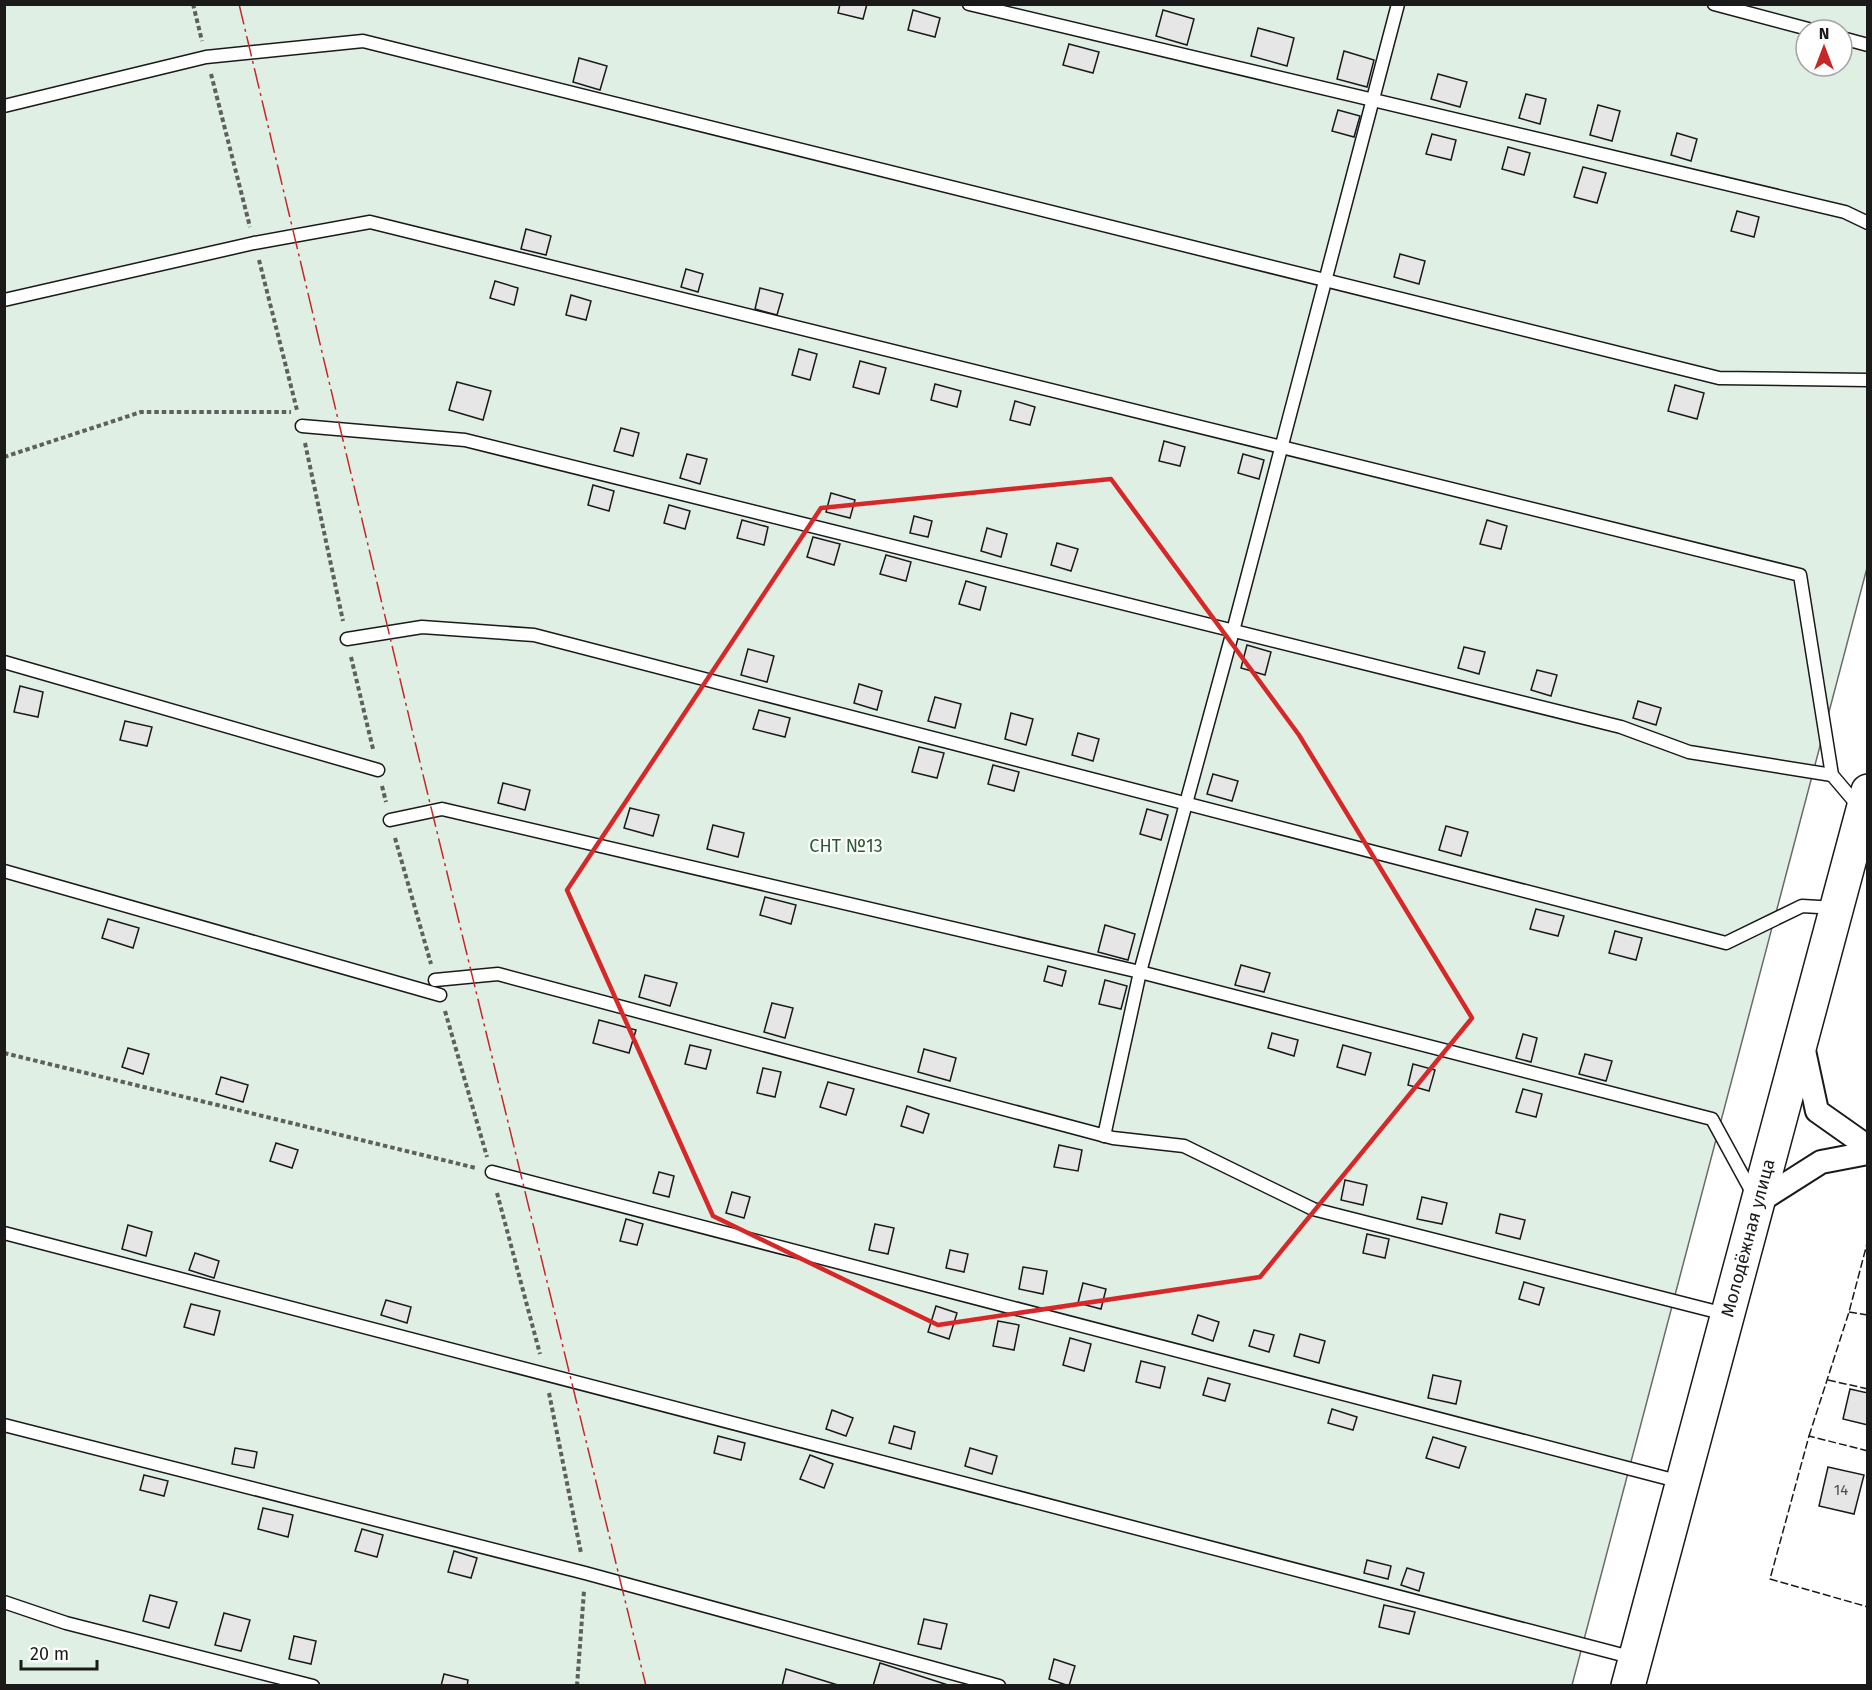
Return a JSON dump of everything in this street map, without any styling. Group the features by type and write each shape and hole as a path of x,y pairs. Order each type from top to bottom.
{"street":[{"name":"Молодёжная улица","path":"1632,1672 1865,801"},
{"path":"1802,1039 1817,1111 1868,1147"},
{"path":"1758,1202 1821,1162 1868,1153"}],"lane":[{"path":"969,4 1845,213 1868,223"},
{"path":"1104,1136 1140,972 1233,631 1323,280 1398,4"},
{"path":"1714,4 1794,25"},
{"path":"4,106 206,57 363,41 1719,378 1868,380"},
{"path":"4,300 254,243 370,222 1800,575 1832,776"},
{"path":"302,426 465,440 1621,727 1689,752 1832,776 1865,801"},
{"path":"347,639 422,627 534,635 1726,943 1802,906 1836,908"},
{"path":"4,662 378,770"},
{"path":"390,820 442,809 1140,972 1712,1119 1758,1202"},
{"path":"4,871 440,995"},
{"path":"435,980 498,974 1104,1136 1184,1146 1313,1209 1728,1314"},
{"path":"492,1172 1683,1483"},
{"path":"4,1233 545,1372 1632,1672"},
{"path":"4,1425 585,1573 999,1686"},
{"path":"4,1602 66,1623 313,1686"}],"path":[{"path":"193,4 302,426 347,639 390,820 435,980"},
{"path":"4,457 141,412 298,412"},
{"path":"440,995 492,1172 545,1372 585,1573 577,1686"},
{"path":"4,1053 492,1172"}],"highlighted area":[{"path":"1111,479 1299,735 1472,1018 1260,1277 938,1325 713,1216 567,890 821,508"}],"green space":[{"name":"СНТ №13","path":"5,5 1867,5 1867,568 1572,1685 5,1686"}],"building":[{"path":"840,4 867,4 863,19 838,13"},
{"path":"913,10 940,18 935,37 908,30"},
{"path":"1163,10 1194,19 1187,45 1156,36"},
{"path":"1258,28 1294,38 1287,66 1251,56"},
{"path":"1069,44 1099,52 1093,73 1063,65"},
{"path":"1344,51 1374,60 1367,87 1337,79"},
{"path":"579,58 607,66 600,90 573,82"},
{"path":"1438,74 1467,82 1460,107 1431,99"},
{"path":"1526,94 1546,99 1540,124 1519,118"},
{"path":"1598,105 1620,111 1612,141 1590,135"},
{"path":"1338,110 1360,116 1354,137 1332,131"},
{"path":"1677,133 1697,139 1691,161 1671,155"},
{"path":"1432,134 1456,140 1451,160 1426,154"},
{"path":"1508,147 1530,153 1524,175 1502,169"},
{"path":"1583,167 1606,173 1597,203 1574,197"},
{"path":"1737,211 1759,217 1754,237 1731,231"},
{"path":"526,229 551,236 546,255 521,249"},
{"path":"1400,254 1425,261 1419,284 1394,277"},
{"path":"686,269 703,274 698,292 681,287"},
{"path":"495,281 518,288 514,305 490,298"},
{"path":"760,288 783,294 777,315 755,309"},
{"path":"571,295 591,301 586,320 566,315"},
{"path":"799,349 817,354 810,380 792,375"},
{"path":"860,361 886,368 879,394 853,387"},
{"path":"457,382 491,391 483,420 449,410"},
{"path":"935,384 961,391 957,407 931,400"},
{"path":"1675,385 1704,393 1697,419 1668,411"},
{"path":"1015,401 1035,407 1030,425 1010,420"},
{"path":"621,428 639,433 633,456 614,451"},
{"path":"1164,441 1185,447 1180,466 1159,461"},
{"path":"687,454 707,459 700,484 680,478"},
{"path":"1243,454 1264,460 1259,479 1238,473"},
{"path":"593,485 614,491 609,511 588,505"},
{"path":"831,493 855,500 850,518 826,512"},
{"path":"669,505 690,511 685,529 664,523"},
{"path":"914,516 932,521 928,537 910,533"},
{"path":"742,520 768,527 764,545 737,538"},
{"path":"1487,520 1507,526 1501,549 1480,544"},
{"path":"987,528 1007,534 1001,557 981,551"},
{"path":"813,537 840,544 834,565 807,557"},
{"path":"1057,543 1078,549 1071,571 1051,565"},
{"path":"886,555 911,562 906,581 880,574"},
{"path":"966,581 986,587 980,610 959,604"},
{"path":"1247,645 1271,652 1265,675 1241,668"},
{"path":"1464,647 1485,652 1479,674 1458,668"},
{"path":"748,649 774,656 767,682 741,675"},
{"path":"1537,670 1557,675 1551,696 1531,690"},
{"path":"859,684 882,691 877,710 854,703"},
{"path":"20,686 43,692 38,717 14,712"},
{"path":"935,697 961,704 955,728 928,721"},
{"path":"1638,701 1661,708 1656,725 1633,718"},
{"path":"759,710 790,718 785,737 753,729"},
{"path":"1011,713 1033,719 1026,745 1005,739"},
{"path":"125,721 152,727 147,746 120,740"},
{"path":"1078,733 1099,739 1093,761 1072,755"},
{"path":"919,747 944,753 937,778 912,772"},
{"path":"993,765 1019,772 1014,791 988,784"},
{"path":"1213,774 1238,781 1232,801 1207,794"},
{"path":"503,783 530,790 525,810 498,803"},
{"path":"630,808 659,815 653,836 624,828"},
{"path":"1147,809 1168,815 1161,840 1140,834"},
{"path":"713,825 744,833 738,857 707,849"},
{"path":"1446,826 1468,832 1461,856 1439,850"},
{"path":"765,897 796,905 791,924 760,915"},
{"path":"1536,909 1564,916 1558,936 1530,929"},
{"path":"108,919 139,928 133,948 102,938"},
{"path":"1105,925 1135,934 1128,960 1098,952"},
{"path":"1615,931 1642,938 1636,960 1609,953"},
{"path":"1241,965 1270,973 1264,992 1235,985"},
{"path":"1048,966 1066,971 1062,986 1044,981"},
{"path":"645,975 677,983 670,1006 639,997"},
{"path":"1105,980 1127,986 1121,1009 1099,1004"},
{"path":"772,1003 793,1008 785,1038 764,1032"},
{"path":"599,1020 636,1030 629,1053 593,1043"},
{"path":"1272,1033 1298,1040 1294,1056 1268,1048"},
{"path":"1523,1034 1537,1038 1531,1062 1516,1058"},
{"path":"690,1045 711,1050 706,1069 685,1064"},
{"path":"1343,1045 1371,1053 1365,1075 1337,1067"},
{"path":"128,1048 149,1054 143,1074 122,1067"},
{"path":"924,1049 956,1058 950,1081 918,1072"},
{"path":"1585,1054 1612,1061 1606,1081 1579,1074"},
{"path":"1413,1064 1435,1070 1429,1091 1408,1085"},
{"path":"763,1068 781,1072 775,1097 757,1093"},
{"path":"221,1077 248,1085 243,1102 216,1094"},
{"path":"828,1082 854,1089 846,1115 820,1107"},
{"path":"1523,1089 1542,1094 1536,1117 1516,1112"},
{"path":"907,1106 929,1114 923,1133 901,1126"},
{"path":"276,1143 298,1150 292,1168 270,1161"},
{"path":"1059,1145 1082,1150 1078,1171 1054,1167"},
{"path":"659,1172 674,1176 669,1197 653,1193"},
{"path":"1345,1180 1367,1185 1363,1205 1341,1200"},
{"path":"732,1192 750,1197 744,1218 726,1213"},
{"path":"1422,1197 1447,1203 1442,1224 1417,1219"},
{"path":"1500,1214 1525,1220 1520,1239 1496,1233"},
{"path":"626,1219 643,1224 637,1245 620,1241"},
{"path":"875,1224 894,1228 888,1254 869,1250"},
{"path":"128,1225 152,1232 146,1256 122,1249"},
{"path":"1367,1234 1389,1239 1385,1258 1363,1253"},
{"path":"950,1250 968,1254 964,1272 946,1268"},
{"path":"195,1253 219,1261 214,1278 189,1270"},
{"path":"1023,1267 1047,1271 1043,1294 1019,1289"},
{"path":"1524,1282 1544,1288 1539,1305 1519,1299"},
{"path":"1083,1283 1106,1289 1101,1309 1078,1303"},
{"path":"386,1300 411,1307 407,1323 381,1315"},
{"path":"191,1304 220,1311 214,1335 184,1327"},
{"path":"936,1306 957,1313 949,1339 928,1332"},
{"path":"1198,1315 1219,1322 1213,1341 1192,1334"},
{"path":"998,1321 1019,1325 1014,1350 993,1346"},
{"path":"1254,1330 1274,1335 1269,1352 1249,1346"},
{"path":"1300,1334 1325,1341 1319,1363 1294,1356"},
{"path":"1070,1338 1091,1344 1084,1371 1063,1365"},
{"path":"1141,1361 1165,1367 1160,1388 1136,1382"},
{"path":"1433,1375 1461,1381 1456,1404 1428,1398"},
{"path":"1208,1378 1230,1384 1225,1401 1203,1395"},
{"path":"1850,1389 1868,1393 1868,1425 1843,1419"},
{"path":"1332,1409 1357,1417 1353,1430 1328,1423"},
{"path":"832,1410 853,1418 846,1436 826,1429"},
{"path":"894,1426 915,1432 911,1449 889,1443"},
{"path":"718,1436 745,1443 741,1460 714,1453"},
{"path":"1433,1437 1466,1447 1459,1468 1426,1458"},
{"path":"235,1448 257,1452 254,1468 232,1464"},
{"path":"970,1448 997,1456 992,1474 965,1466"},
{"path":"810,1455 833,1464 824,1488 800,1479"},
{"path":"1828,1467 1864,1475 1854,1514 1819,1506"},
{"path":"144,1475 168,1481 164,1496 140,1490"},
{"path":"263,1508 293,1515 288,1537 258,1529"},
{"path":"362,1529 383,1535 377,1557 355,1551"},
{"path":"454,1551 477,1558 471,1578 448,1572"},
{"path":"1367,1560 1391,1566 1388,1579 1364,1573"},
{"path":"1407,1568 1424,1573 1419,1591 1401,1585"},
{"path":"150,1595 177,1602 169,1628 143,1621"},
{"path":"1384,1605 1415,1612 1409,1634 1379,1627"},
{"path":"224,1613 250,1620 241,1651 215,1645"},
{"path":"924,1619 947,1624 941,1649 918,1644"},
{"path":"294,1636 316,1641 311,1664 289,1659"},
{"path":"1054,1659 1075,1666 1069,1686 1049,1679"},
{"path":"880,1663 951,1686 873,1686"},
{"path":"786,1669 841,1686 782,1686"},
{"path":"444,1674 468,1680 467,1686 441,1686"}],"fence":[{"path":"1809,1436 1849,1312 1868,1240"},
{"path":"1849,1312 1868,1315"},
{"path":"1828,1380 1868,1389"},
{"path":"1868,1451 1809,1436 1770,1579 1868,1607"}],"power":[{"path":"239,4 415,742 646,1686"}]}
